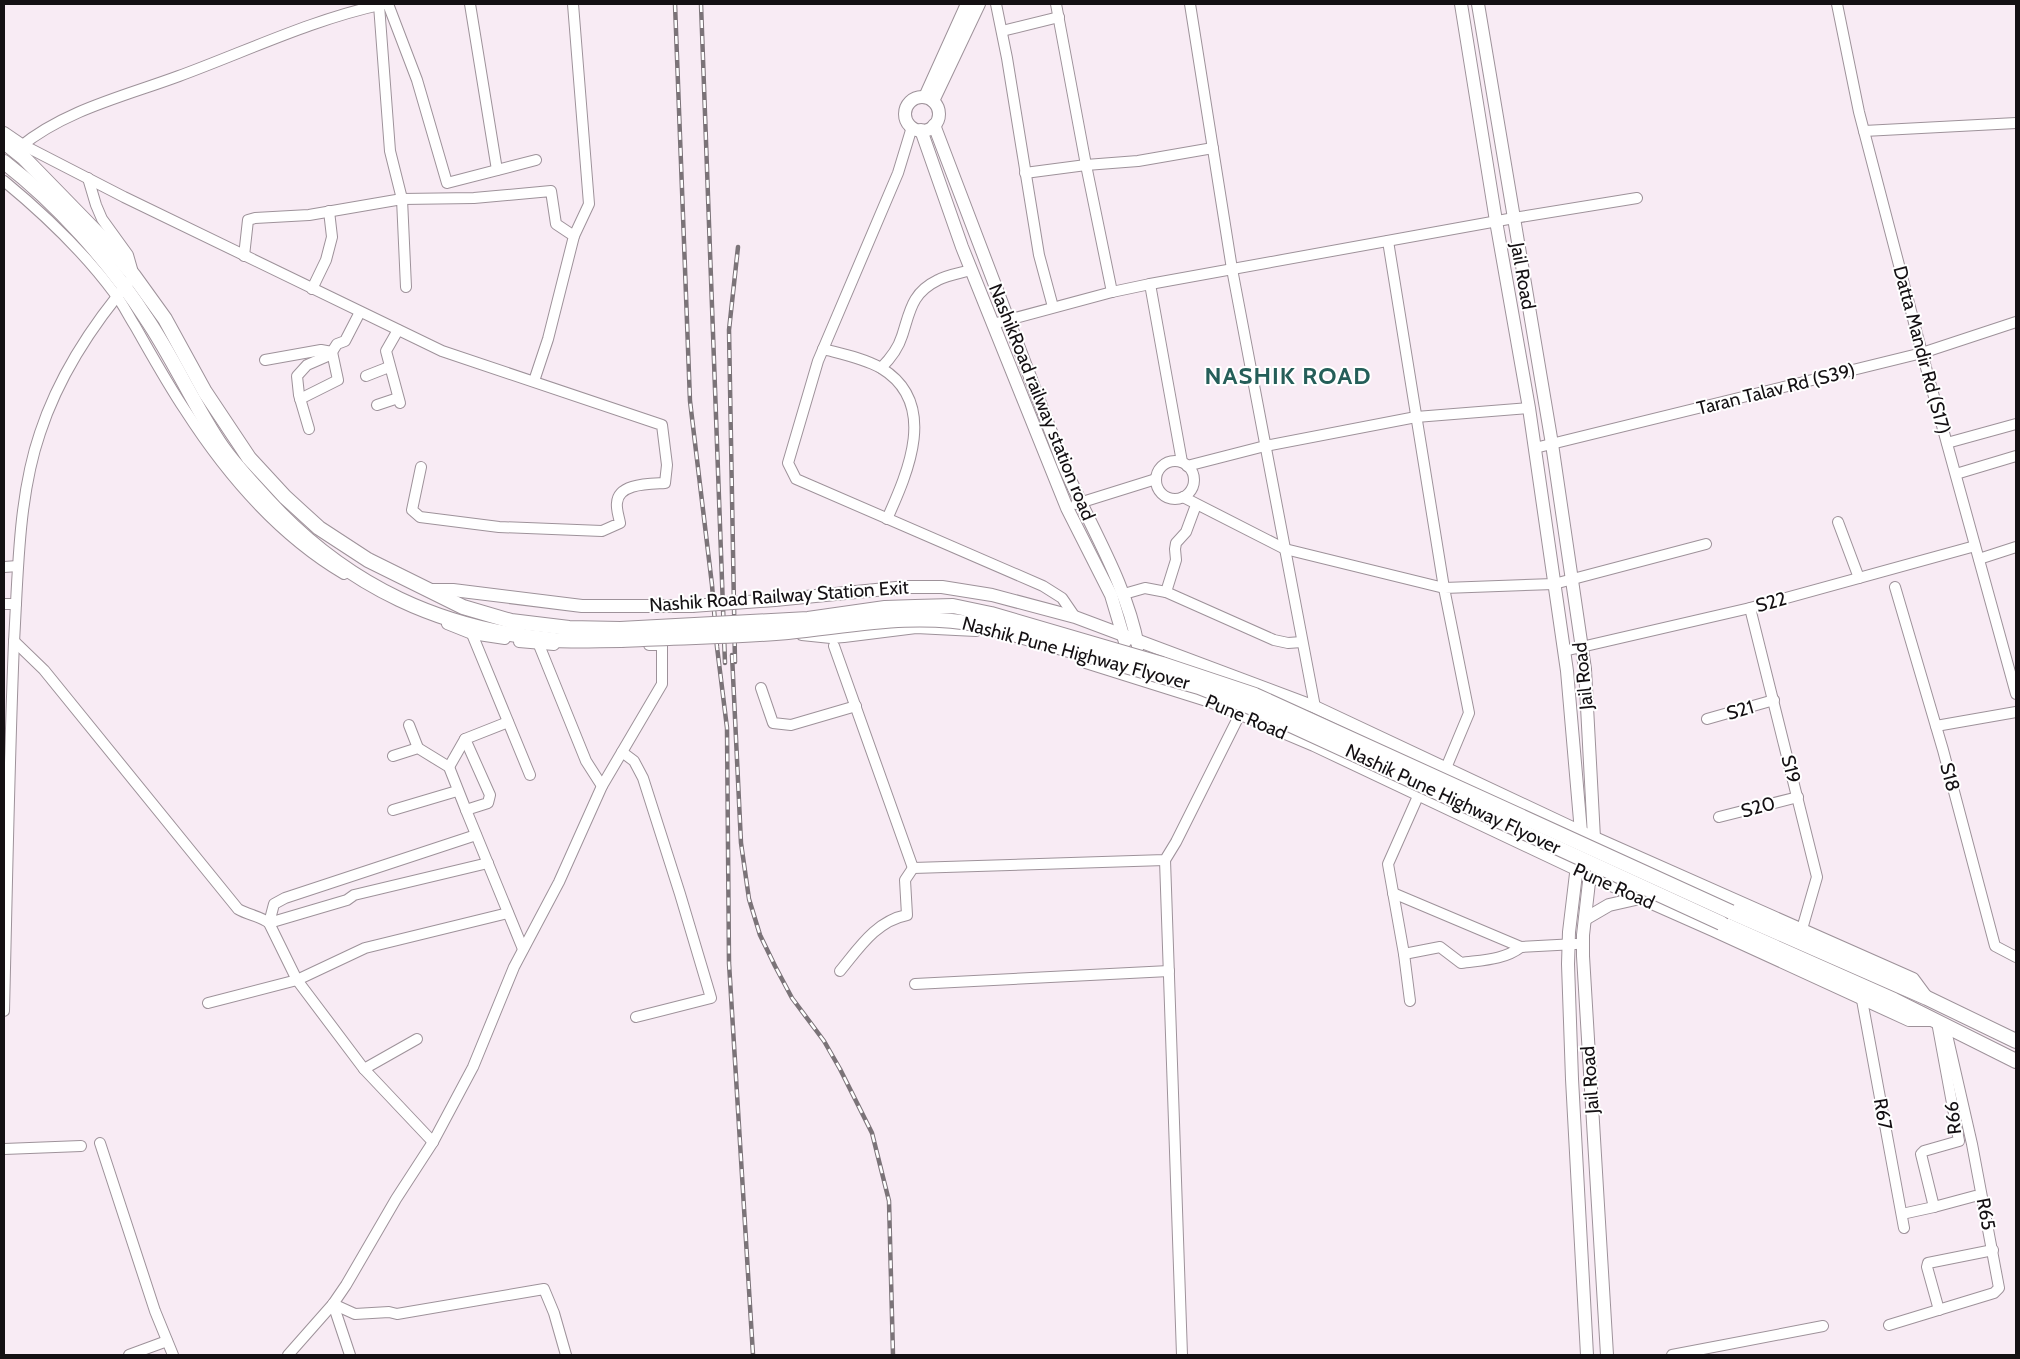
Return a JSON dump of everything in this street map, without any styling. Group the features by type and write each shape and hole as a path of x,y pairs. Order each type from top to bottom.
{"highway":[{"path":"4,142 19,148 102,238 125,286"},
{"path":"4,162 72,226 125,286"},
{"name":"Nashik Pune Highway Flyover","path":"125,286 165,320 205,392 249,458 285,497 319,528 360,555 463,607 511,621 621,634 787,632 880,621 921,618 953,619 981,625 1198,687 1260,710 1721,923 1894,1000 2016,1061"},
{"name":"Nashik Pune Highway Flyover","path":"125,286 147,319 222,447 251,482 295,530 348,571 395,598 456,622 491,630 556,640 799,620 885,608 915,606 953,606 991,614 1162,664 1255,695 1732,912 1927,998 2016,1042"}],"main road":[{"path":"929,99 967,4"},
{"path":"929,99 979,4"},
{"name":"Jail Road","path":"1461,4 1535,448 1564,651 1581,832 1569,938 1572,1079 1587,1355"},
{"name":"Jail Road","path":"1478,4 1552,444 1585,669 1594,838 1583,945 1607,1355"},
{"path":"917,129 931,128 938,121 939,110 929,99"},
{"path":"929,99 912,100 906,109 906,119 917,129 971,270 1067,508 1111,595 1138,678"},
{"name":"NashikRoad railway station road","path":"934,125 1080,503 1124,594 1137,640 1138,678"},
{"name":"Nashik Road Railway Station Exit","path":"428,590 453,590 582,606 692,606 906,587 942,587 992,595 1075,617 1315,708 1594,838 1913,979 1927,998"},
{"name":"Pune Road","path":"787,632 833,641 916,627 972,629 1062,654 1210,701 1419,794 1591,876 1862,1000 1909,1020 1938,1022"},
{"path":"1585,919 1609,905 1640,898"}],"street":[{"path":"384,4 417,80 448,182 536,160"},
{"path":"19,148 66,117 180,76 319,22 384,4"},
{"path":"384,4 390,151 402,199 406,287"},
{"path":"470,4 497,170"},
{"path":"534,381 548,339 574,236 589,204 573,4"},
{"path":"996,4 1039,255 1053,307"},
{"path":"1056,4 1112,292"},
{"path":"1190,4 1232,269 1315,708"},
{"name":"Datta Mandir Rd (S17)","path":"1837,4 1864,131 1922,353 2016,694"},
{"path":"1002,31 1059,17"},
{"path":"1864,131 2016,123"},
{"path":"917,129 823,349 788,463 796,480 1043,586 1062,598 1075,617"},
{"path":"4,132 19,148 88,178 244,256 442,351 662,425 667,465 665,483 637,486 627,489 619,495 616,504 620,523 602,531 499,527 420,516 412,510 421,467"},
{"path":"1025,173 1086,165 1138,161 1213,148"},
{"path":"4,1011 14,641 18,566 28,474 40,432 63,378 125,286 128,255 102,219 88,178"},
{"path":"4,181 25,198 98,272 125,286 185,411 224,466 266,514 318,558 377,594 472,634 538,645 662,645 662,684 602,786 559,882 523,949 473,1067 433,1142 332,1304 288,1355"},
{"path":"244,256 248,220 308,215 402,199 474,198 552,191 556,224 574,236"},
{"path":"993,324 1053,307 1150,284 1496,221 1637,198"},
{"path":"312,289 326,260 332,237 329,211"},
{"path":"1388,241 1444,588 1469,713 1446,768"},
{"path":"881,368 893,355 902,337 909,309 916,298 938,280 971,270"},
{"path":"1150,284 1184,464 1193,476 1192,488 1183,497 1166,497 1158,489 1156,478 1160,468 1170,462 1184,464 1416,417 1529,408"},
{"path":"310,429 300,399 296,379 301,370 332,352 337,344 347,338 360,312"},
{"name":"Taran Talav Rd (S39)","path":"1535,448 1922,353 2016,322"},
{"path":"377,405 399,401 386,351 398,330"},
{"path":"823,349 857,358 881,368 897,382 909,400 916,429 904,482 887,519"},
{"path":"264,360 321,350 332,352"},
{"path":"300,399 338,380 332,352"},
{"path":"366,376 389,367"},
{"path":"1947,443 2016,424"},
{"path":"1956,474 2016,456"},
{"path":"1067,508 1156,478"},
{"path":"1183,497 1285,549 1444,588 1554,584 1706,544"},
{"path":"1166,592 1176,560 1176,543 1186,532 1196,505"},
{"path":"1838,522 1859,578"},
{"name":"S22","path":"1564,651 1750,608 1976,546"},
{"path":"1979,559 2016,547"},
{"path":"4,567 18,566"},
{"name":"S18","path":"1895,586 1936,726 1995,946 2016,956"},
{"path":"1124,594 1145,588 1166,592 1274,640 1288,643 1302,642"},
{"path":"4,604 16,604"},
{"name":"S19","path":"1750,608 1817,877 1802,930"},
{"path":"472,634 530,775"},
{"path":"14,641 44,670 238,909 247,915 262,918 269,924 296,980 364,1069 433,1142"},
{"path":"833,641 913,868"},
{"path":"538,645 586,761 602,786"},
{"path":"761,688 773,723 791,724 856,706"},
{"name":"S21","path":"1707,720 1774,700"},
{"path":"1936,726 2016,712"},
{"path":"1182,1355 1166,860 1240,714"},
{"path":"449,767 465,739 508,722"},
{"path":"409,725 418,748 449,767 523,949"},
{"path":"465,739 490,794 488,803 466,810"},
{"path":"392,756 418,748"},
{"path":"622,752 634,760 643,778 711,998 636,1017"},
{"path":"393,810 457,790"},
{"path":"1410,1001 1404,954 1388,864 1419,794"},
{"name":"S20","path":"1719,817 1798,797"},
{"path":"269,924 274,904 285,898 476,835"},
{"path":"913,868 1166,860"},
{"path":"269,924 347,900 354,895 488,863"},
{"path":"840,971 872,933 894,917 907,915 905,880 913,868"},
{"path":"1393,893 1521,947"},
{"path":"208,1003 296,980 365,948 508,913"},
{"path":"1404,954 1440,947 1461,963 1494,959 1513,953 1521,947 1569,938 1583,945"},
{"path":"915,984 1169,971"},
{"name":"R67","path":"1862,1000 1904,1228"},
{"name":"R65","path":"1889,1325 1998,1291 2000,1284 1970,1139 1938,1022"},
{"name":"R66","path":"1934,1207 1922,1154 1924,1151 1959,1141 1938,1022"},
{"path":"364,1069 417,1039"},
{"path":"1959,1141 1970,1139"},
{"path":"100,1143 155,1311 173,1355"},
{"path":"4,1149 81,1146"},
{"path":"1902,1214 1975,1196"},
{"path":"1939,1310 1927,1267 1928,1263 1993,1250"},
{"path":"332,1304 355,1314 389,1312 397,1314 544,1288 554,1313 566,1355"},
{"path":"332,1304 350,1355"},
{"path":"1672,1355 1823,1326"},
{"path":"129,1355 167,1340"}],"railway":[{"path":"675,4 690,401 727,728 729,963 753,1355"},
{"path":"701,4 725,663"},
{"path":"735,662 729,330 738,247"},
{"path":"732,655 741,843 749,899 760,935 775,966 792,998 824,1041 872,1133 889,1201 893,1355"}],"district":[{"name":"NASHIK ROAD","path":"1288,375"}]}
